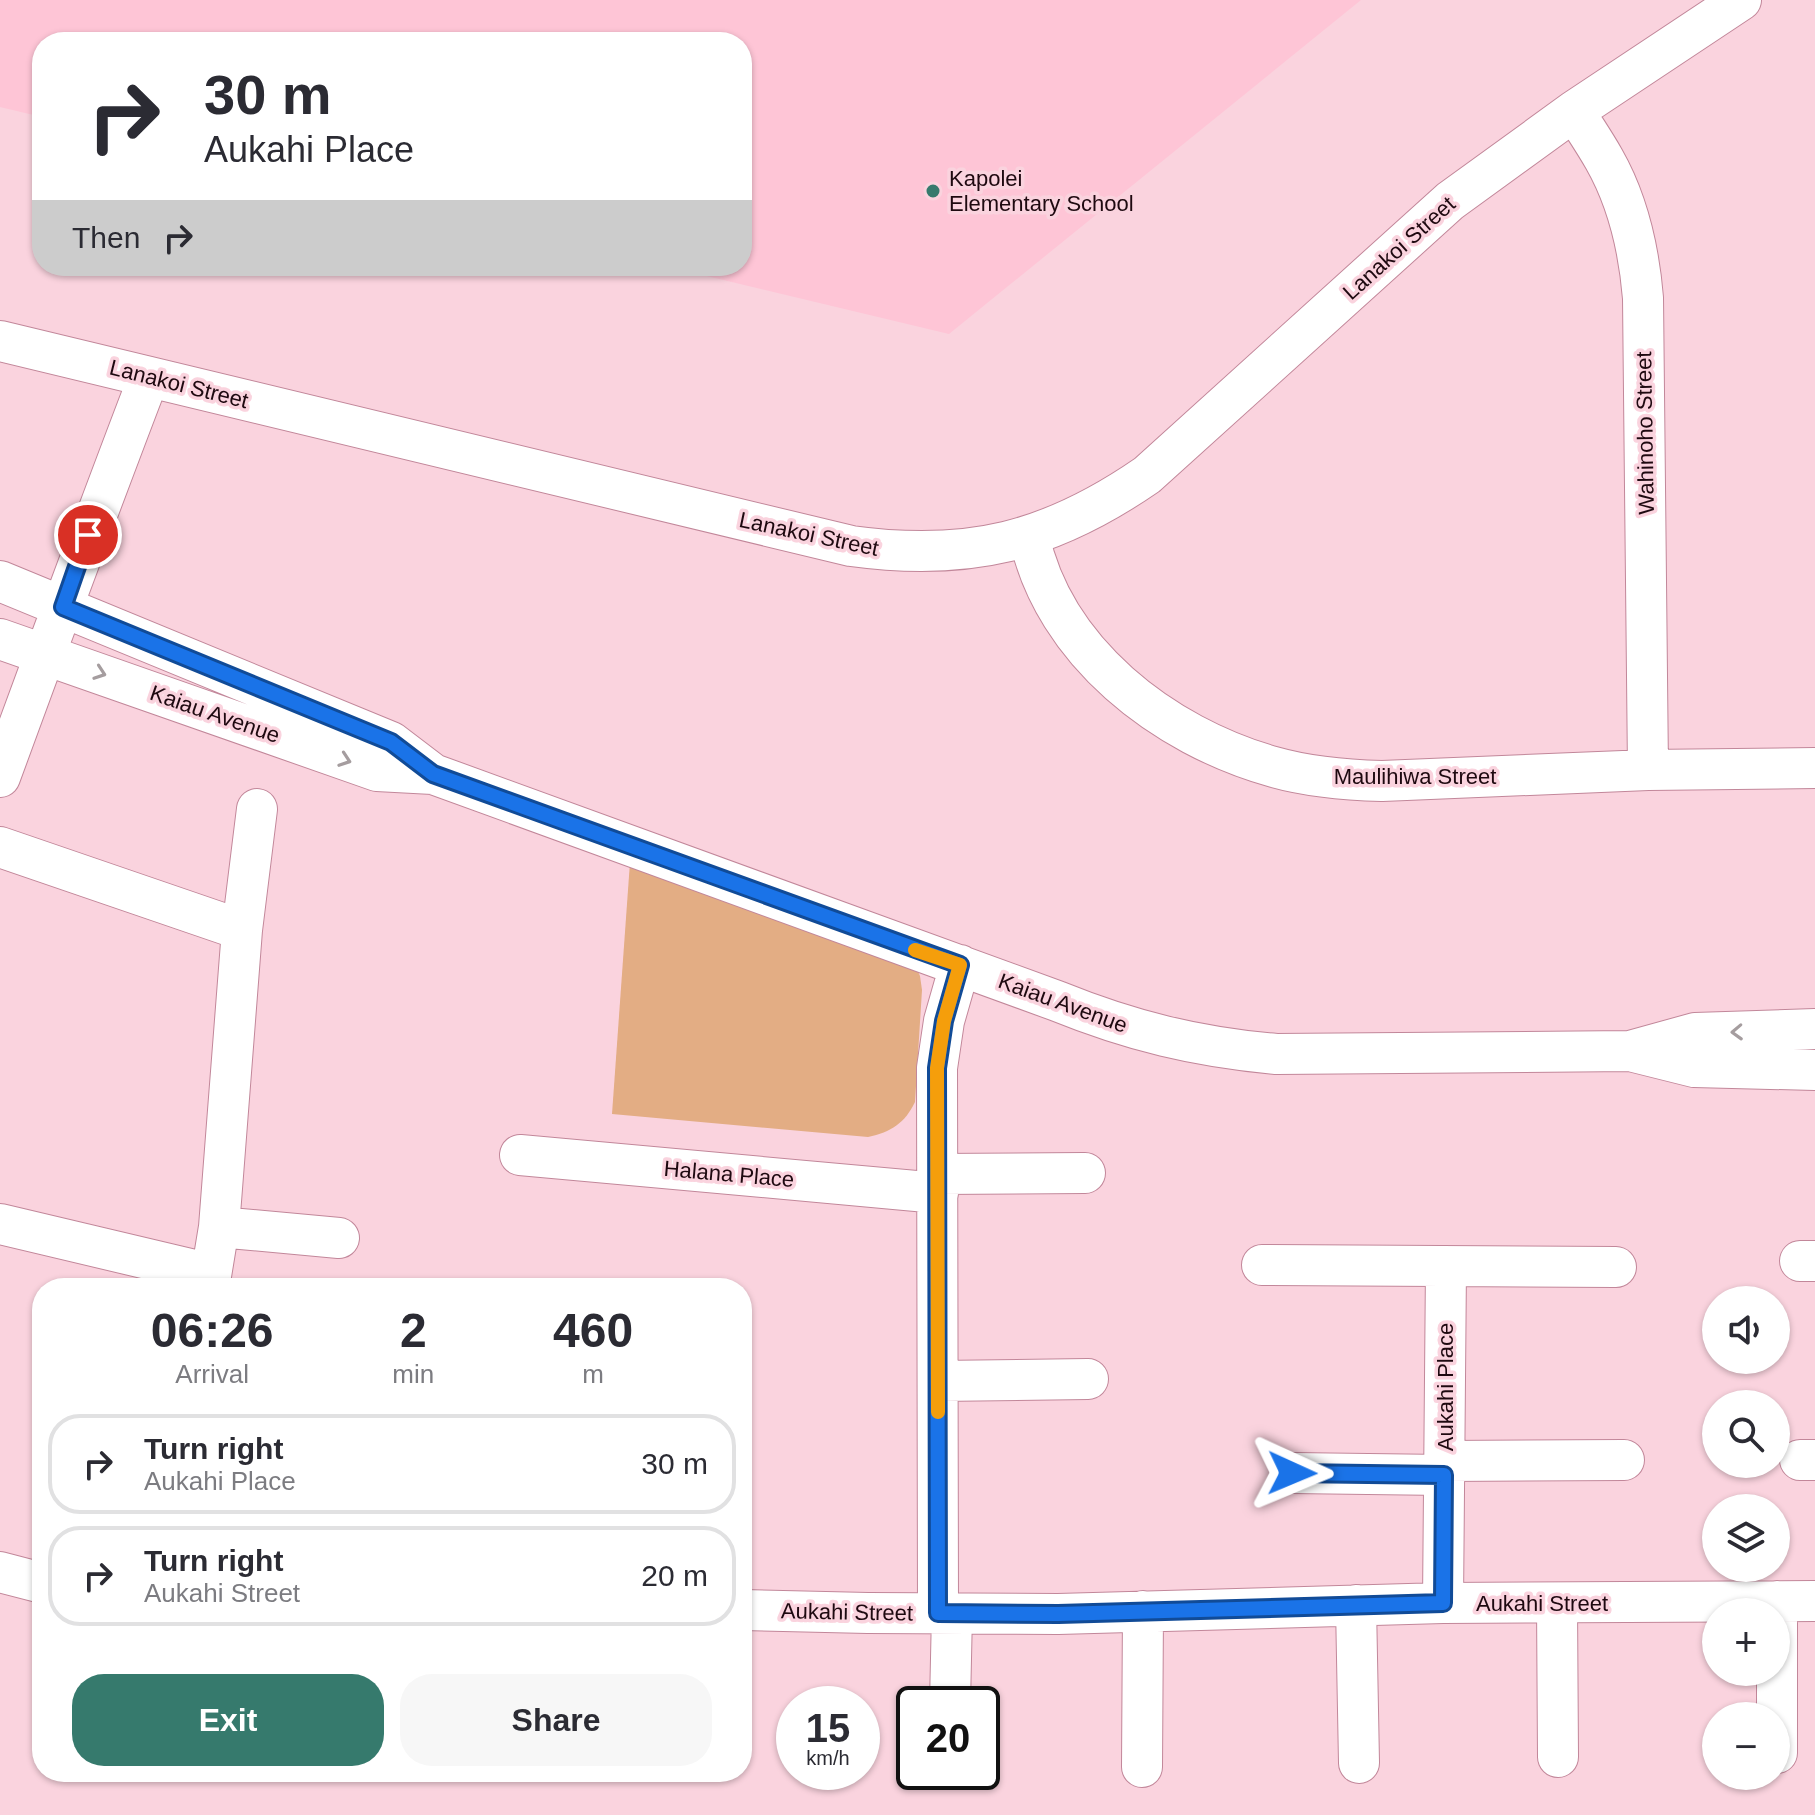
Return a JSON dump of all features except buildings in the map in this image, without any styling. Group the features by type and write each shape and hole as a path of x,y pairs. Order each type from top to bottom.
{"street":[{"name":"Lanakoi Street","path":"0,341 851,546 891,552 973,549 1049,530 1083,515 1147,475 1450,201 1574,111 1741,0"},
{"name":"Wahinoho Street","path":"1574,111 1605,161 1622,199 1635,239 1640,268 1643,298 1648,770"},
{"path":"0,777 149,377"},
{"name":"Maulihiwa Street","path":"1029,536 1037,568 1052,603 1067,626 1099,663 1134,695 1181,728 1241,756 1287,770 1346,780 1382,781 1648,770 1815,768"},
{"name":"Kaiau Avenue","path":"0,581 391,742 433,774"},
{"name":"Kaiau Avenue","path":"0,639 377,771 433,774 1100,1018 1187,1043 1276,1054 1321,1055 1630,1051 1695,1033 1815,1029"},
{"path":"210,1278 219,1227 242,930 257,809"},
{"path":"0,847 242,930"},
{"path":"949,1686 938,1381 937,1068 944,1021 960,965"},
{"name":"Kaiau Avenue","path":"1630,1051 1694,1067 1815,1070"},
{"name":"Halana Place","path":"520,1155 938,1184 1085,1173"},
{"path":"0,1224 199,1278"},
{"path":"219,1227 339,1238"},
{"path":"1262,1265 1616,1267"},
{"name":"Aukahi Place","path":"1443,1603 1446,1266"},
{"path":"938,1381 1088,1379"},
{"path":"1292,1473 1624,1460"},
{"path":"0,1572 32,1580"},
{"path":"1783,1702 1796,1601"},
{"name":"Aukahi Street","path":"752,1610 1058,1614 1443,1603 1796,1601"},
{"path":"1557,1603 1558,1757"},
{"path":"1356,1605 1359,1763"},
{"path":"1142,1767 1143,1611"}],"shaded area":[{"name":"Kapolei Elementary School","path":"0,0 1361,0 949,334 707,276 752,276 752,32 32,32 32,115 0,107"},
{"path":"631,848 914,962 922,990 915,1102 902,1121 868,1137 612,1114"}],"slow traffic":[{"path":"915,950 960,965 950,993 937,1068 938,1412"}],"place":[{"name":"Kapolei Elementary School","path":"933,191"}],"route":[{"path":"88,535 63,607 391,742 433,774 960,965 950,993 937,1068 938,1613 1058,1614 1443,1603 1444,1475 1292,1473"}]}
